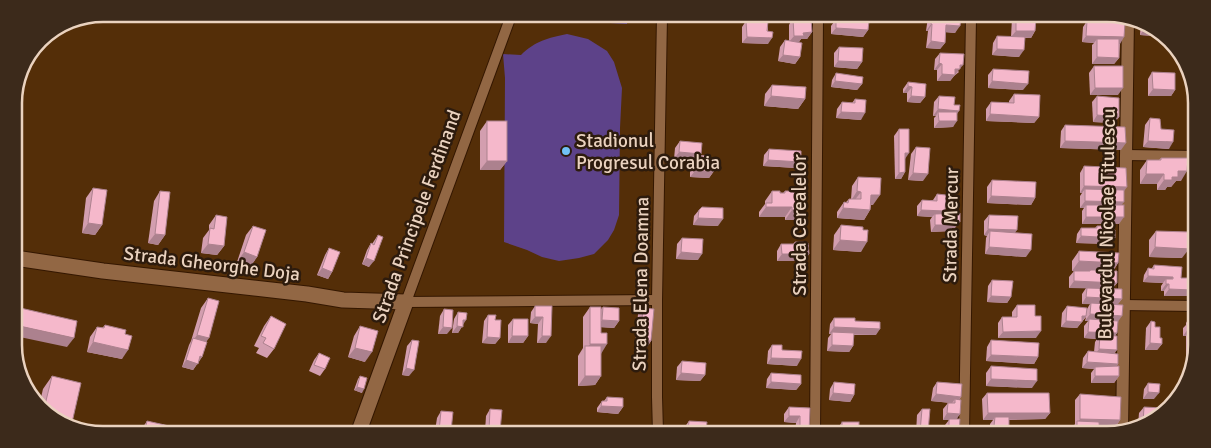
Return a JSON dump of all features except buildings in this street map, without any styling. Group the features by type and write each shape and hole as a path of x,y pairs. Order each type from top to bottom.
{"main road":[{"name":"Strada Gheorghe Doja","path":"22,259 103,271 307,294 343,300 406,302"},
{"name":"Strada Principele Ferdinand","path":"361,426 406,302"}],"street":[{"name":"Strada Principele Ferdinand","path":"406,302 509,22"},
{"name":"Strada Elena Doamna","path":"658,425 657,300 662,22"},
{"name":"Strada Cerealelor","path":"815,425 818,22"},
{"name":"Strada Mercur","path":"964,425 971,22"},
{"name":"Bulevardul Nicolae Titulescu","path":"1122,424 1128,25"},
{"path":"1126,155 1188,156"},
{"path":"406,302 657,300"},
{"path":"1124,305 1188,306"}],"shaded area":[{"path":"594,22 627,22 627,24"},
{"path":"567,34 588,39 607,51 614,62 622,88 619,215 608,240 594,254 559,261 542,257 504,242 505,78 503,54 521,55 531,46"}],"place":[{"name":"Stadionul Progresul Corabia","path":"566,151"}]}
